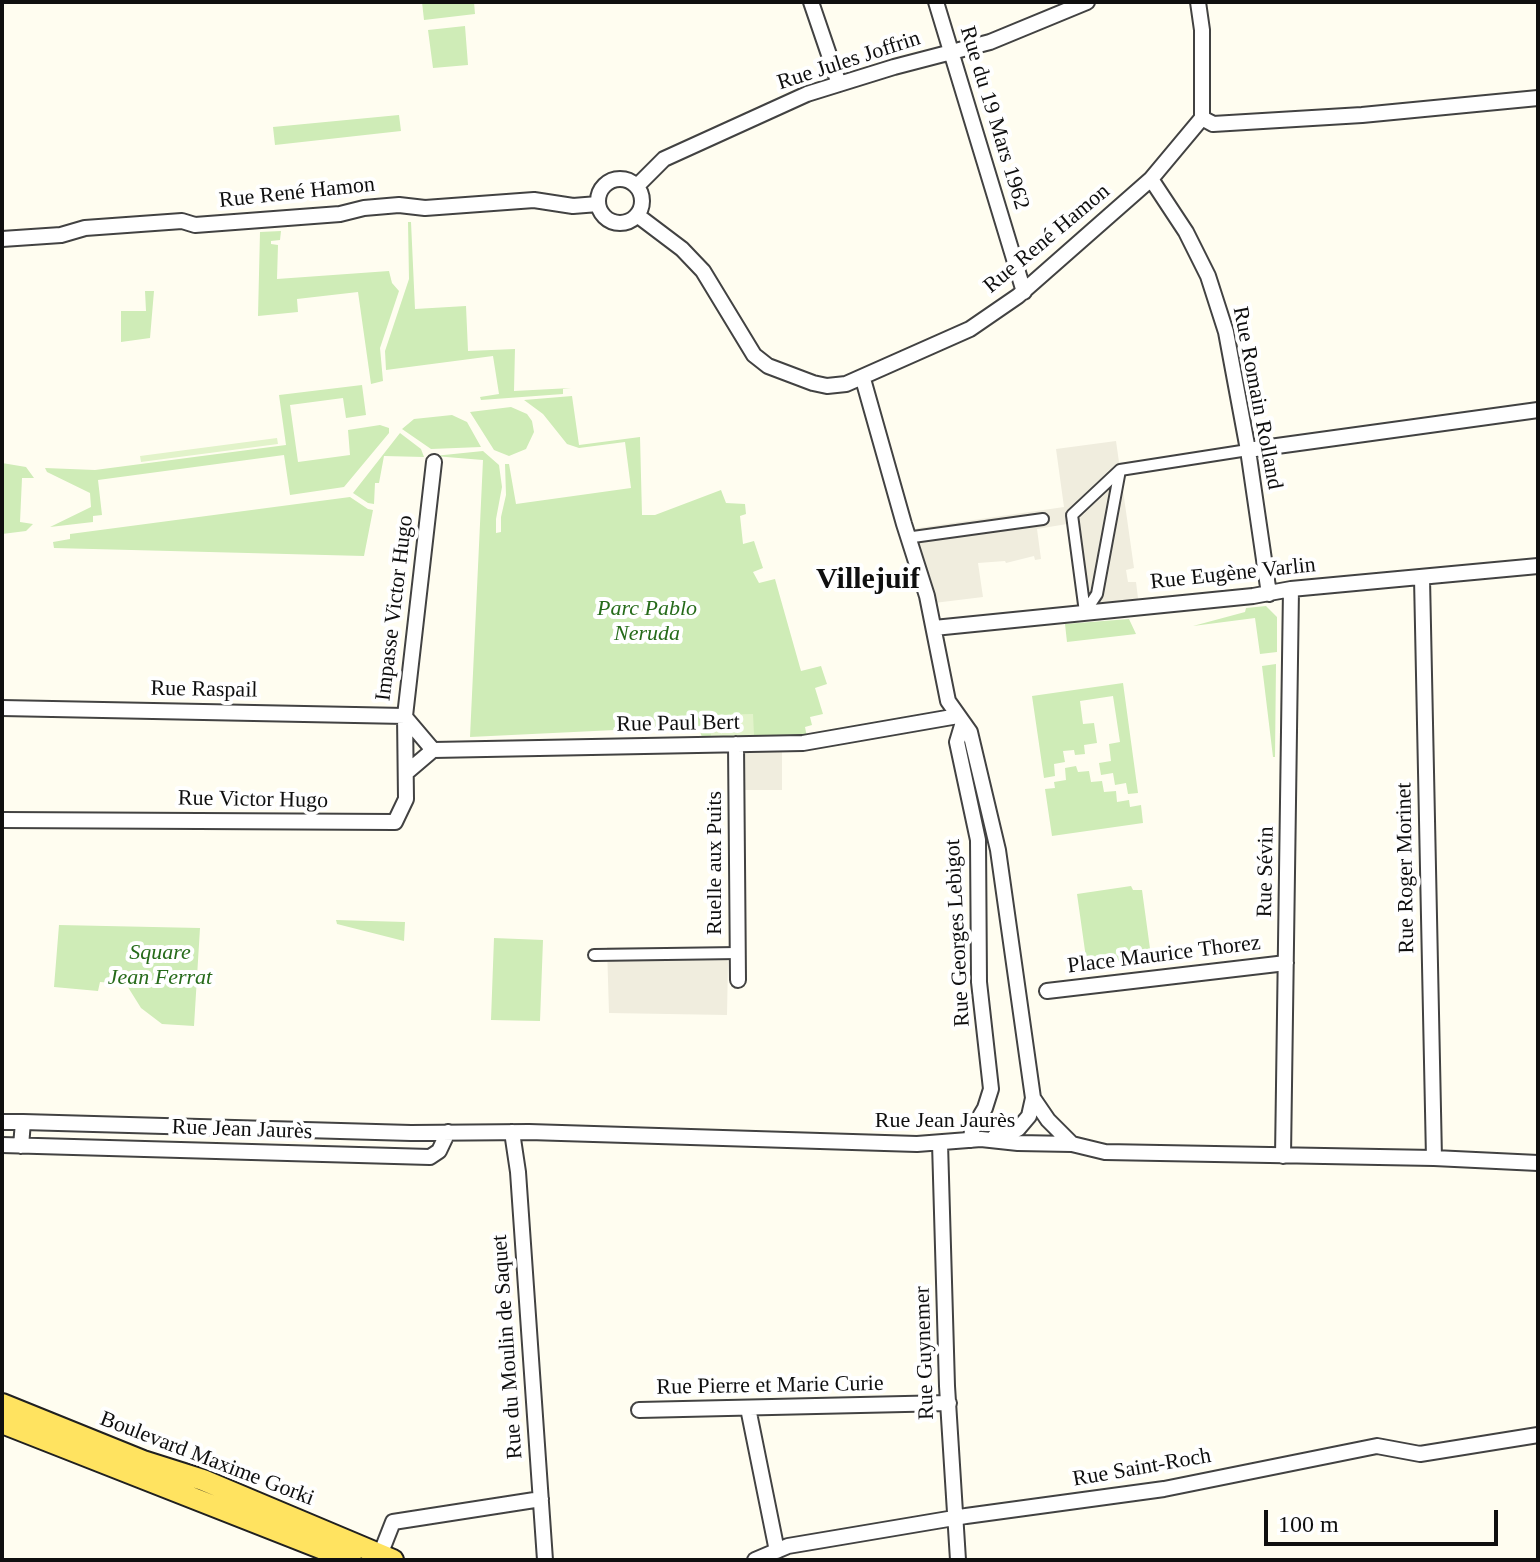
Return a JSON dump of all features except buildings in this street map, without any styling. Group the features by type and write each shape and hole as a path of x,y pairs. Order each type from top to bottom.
{"main road":[{"name":"Boulevard Maxime Gorki","path":"2,1404 143,1461 176,1470 223,1498 351,1560"},
{"name":"Boulevard Maxime Gorki","path":"2,1423 387,1558"}],"street":[{"path":"811,2 839,84"},
{"name":"Rue du 19 Mars 1962","path":"936,2 1024,292"},
{"path":"1198,2 1202,30 1202,118 1213,124 1362,115 1538,98"},
{"name":"Rue Jules Joffrin","path":"637,186 659,162 669,156 755,116 839,84 1003,38 1084,3"},
{"name":"Rue René Hamon","path":"2,239 61,235 85,228 182,221 195,225 340,214 399,205 425,208 534,200 573,206 598,204 603,215 613,222 629,221 637,215 682,249 703,271 754,355 768,366 827,386 863,379 970,329 1024,292 1151,179 1202,118"},
{"path":"598,204 602,189 610,181 625,179 637,186 643,198 637,215"},
{"name":"Rue Romain Rolland","path":"1151,179 1186,232 1208,276 1226,332 1248,450 1269,594"},
{"name":"Rue Georges Lebigot","path":"863,379 927,596 948,701 973,744 998,850 1033,1098 1072,1144"},
{"path":"1085,612 1069,516 1120,470 1538,410"},
{"name":"Impasse Victor Hugo","path":"433,750 405,716 434,462"},
{"path":"1085,612 1097,594 1120,470"},
{"path":"913,537 1043,519"},
{"name":"Rue Eugène Varlin","path":"934,628 1538,566"},
{"name":"Rue Roger Morinet","path":"1422,578 1434,1158"},
{"name":"Rue Sévin","path":"1283,1156 1291,589"},
{"name":"Rue Raspail","path":"2,708 405,716"},
{"name":"Rue Victor Hugo","path":"2,820 395,822 406,799 405,716"},
{"name":"Rue Georges Lebigot","path":"961,719 957,742 978,840 979,982 991,1089 985,1108 972,1130 976,1139"},
{"name":"Rue Paul Bert","path":"433,750 821,741 961,719"},
{"name":"Ruelle aux Puits","path":"736,744 738,980"},
{"path":"406,773 433,750"},
{"path":"594,955 738,953"},
{"name":"Place Maurice Thorez","path":"1047,991 1286,963"},
{"path":"976,1139 1018,1129 1029,1116 1033,1098"},
{"name":"Rue Jean Jaurès","path":"2,1122 940,1143 976,1139 1072,1144 1105,1152 1538,1163"},
{"path":"21,1146 23,1122"},
{"path":"177,1151 176,1135 185,1128 194,1150"},
{"name":"Rue Jean Jaurès","path":"2,1145 430,1157 439,1151 448,1132"},
{"name":"Rue du Moulin de Saquet","path":"512,1132 518,1172 545,1560"},
{"name":"Rue Guynemer","path":"940,1143 958,1560"},
{"name":"Rue Pierre et Marie Curie","path":"639,1410 949,1403"},
{"path":"748,1408 777,1551"},
{"name":"Rue Saint-Roch","path":"755,1560 788,1546 955,1518 1164,1489 1377,1446 1420,1454 1538,1435"},
{"path":"387,1558 393,1522 541,1499"}],"green space":[{"path":"422,2 474,2 475,14 424,20"},
{"path":"465,26 468,65 433,68 428,30"},
{"path":"399,115 401,131 275,145 273,127"},
{"path":"408,222 411,222 415,309 466,306 468,351 515,349 514,391 571,388 563,389 563,394 481,400 480,397 499,394 493,356 386,370 385,351 409,279"},
{"path":"281,231 280,240 271,241 271,244 278,245 277,279 389,271 392,283 399,291 380,348 383,381 371,384 358,292 297,299 298,312 258,316 260,232"},
{"path":"145,291 154,291 150,338 121,342 121,311 146,311"},
{"path":"362,385 366,415 346,418 343,398 290,405 298,462 350,455 348,430 380,425 389,428 389,433 344,487 290,495 284,455 98,480 102,515 93,516 93,522 50,527 91,507 90,493 47,472 45,468 95,470 286,445 279,395"},
{"name":"Parc Pablo Neruda","path":"572,396 579,445 640,437 642,515 655,515 721,490 726,503 745,504 746,514 740,516 743,544 754,541 763,568 753,572 759,583 775,579 801,671 821,666 827,684 815,688 823,714 810,717 812,725 805,727 807,737 703,740 698,726 470,737 483,460 434,456 483,451 499,465 502,487 496,533 501,532 506,495 505,464 509,464 516,504 631,488 625,442 579,448 567,444 543,414 524,400"},
{"path":"511,407 527,414 534,432 526,449 509,456 494,450 470,412"},
{"path":"452,415 467,422 481,447 431,449 402,429 414,419"},
{"path":"400,433 421,449 424,457 384,456 379,483 375,483 374,504 368,503 353,493"},
{"path":"277,438 278,444 141,462 140,456"},
{"path":"2,463 26,467 34,478 22,478 20,522 33,524 26,531 2,534"},
{"path":"350,497 373,510 364,556 54,548 53,542 70,539 70,534"},
{"path":"1266,606 1277,617 1277,652 1260,654 1255,618 1193,626 1245,612 1246,608"},
{"path":"1129,619 1136,634 1067,642 1065,624"},
{"path":"1276,664 1275,757 1273,757 1262,666"},
{"path":"1123,683 1138,793 1128,794 1126,783 1115,785 1113,773 1101,775 1099,763 1111,761 1109,744 1120,742 1113,696 1080,701 1083,724 1094,723 1097,743 1084,745 1085,754 1075,755 1074,750 1063,751 1065,762 1054,764 1055,776 1044,778 1032,696"},
{"path":"753,714 754,735 711,737 710,715"},
{"path":"1076,766 1078,772 1089,771 1091,782 1102,781 1104,792 1116,791 1117,802 1129,800 1130,807 1141,805 1143,823 1052,836 1045,789 1055,788 1054,782 1066,780 1065,768"},
{"path":"1131,886 1133,890 1142,890 1151,956 1087,965 1077,894"},
{"path":"336,920 405,922 404,941 337,924"},
{"name":"Square Jean Ferrat","path":"59,925 200,928 194,1026 162,1024 141,1008 126,984 100,982 98,991 54,987"},
{"path":"494,938 543,940 540,1021 491,1020"}],"shaded area":[{"path":"1116,441 1134,568 1126,570 1128,582 1136,582 1139,606 1079,613 1067,524 1037,529 1041,559 1035,560 1034,556 1006,563 978,563 983,597 934,603 911,532 918,528 1064,507 1056,449"},
{"path":"782,751 782,790 744,790 744,752"},
{"path":"607,947 725,947 728,963 727,1015 609,1013"}],"district":[{"name":"Villejuif","path":"868,580"}]}
